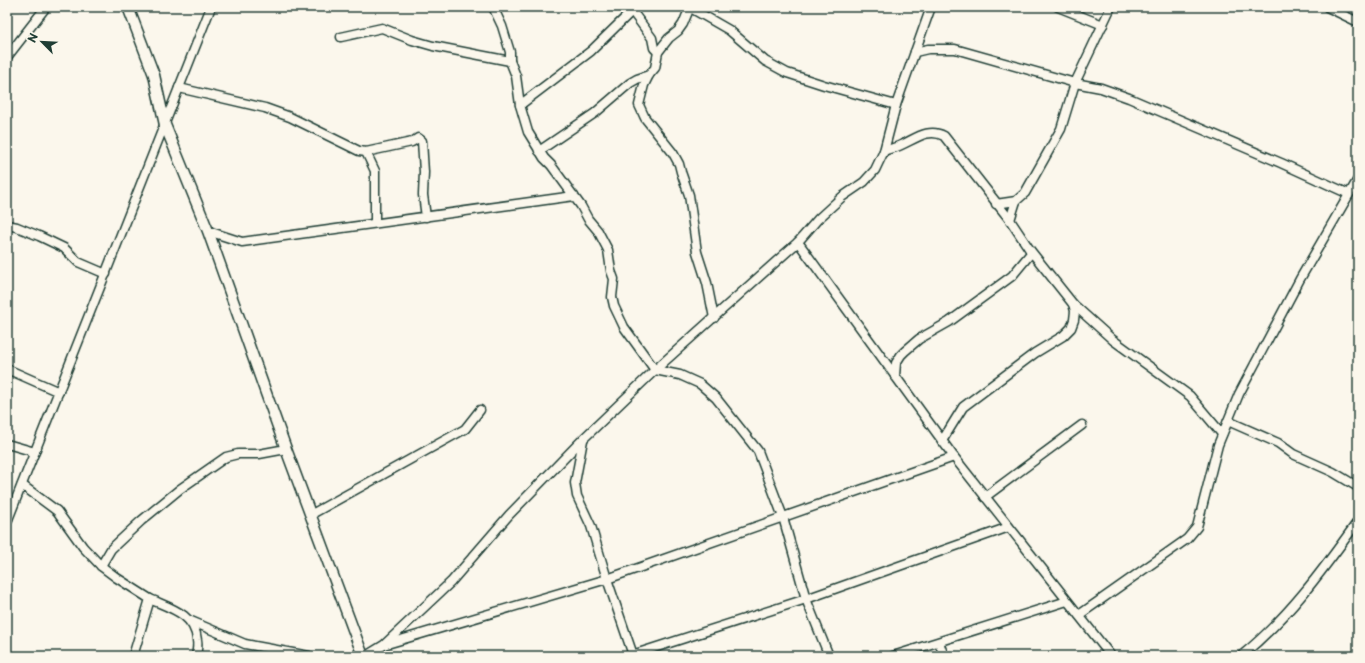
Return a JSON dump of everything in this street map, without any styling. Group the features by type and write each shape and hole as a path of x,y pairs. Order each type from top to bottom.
{"street":[{"path":"7,57 46,7"},
{"path":"128,7 154,74 165,125 208,231 362,656"},
{"path":"7,522 211,7"},
{"path":"493,7 502,26 510,52 510,62 516,76 520,105 528,132 539,151 574,196 598,231 608,250 609,262 614,279 612,297 614,306 624,327 655,370 680,375 700,384 716,398 758,451 783,517 806,599 829,656"},
{"path":"714,318 707,283 697,252 689,195 679,164 673,153 645,118 639,105 641,94 649,75 655,68 658,52 662,46 681,28 690,7 700,10 729,30 765,61 787,73 896,105"},
{"path":"366,656 384,645 451,582 509,515 583,439 655,370 798,242 818,219 842,198 864,182 875,170 884,151 896,105 930,7"},
{"path":"1058,7 1103,25"},
{"path":"1010,220 1016,201 1025,193 1061,129 1075,83 1111,7"},
{"path":"1327,7 1358,22"},
{"path":"520,105 591,51 634,9 652,38 654,48 658,52"},
{"path":"341,37 382,28 412,40 434,46 510,62"},
{"path":"915,52 928,49 955,49 1075,83 1101,88 1129,98 1349,194"},
{"path":"539,151 595,113 637,79 649,75"},
{"path":"179,88 265,108 290,117 359,151 366,152 412,142 418,138 422,141 424,172 423,195 426,217"},
{"path":"884,151 900,146 924,134 938,133 944,136 1010,220 1030,250 1073,304 1114,340 1190,396 1222,434"},
{"path":"366,152 375,171 375,224"},
{"path":"1079,615 1187,539 1193,532 1199,520 1222,434 1239,394 1300,279 1358,179"},
{"path":"208,231 242,242 574,196"},
{"path":"996,204 1016,201"},
{"path":"7,225 17,227 64,248 78,262 106,274"},
{"path":"798,242 954,457 1111,656"},
{"path":"895,376 896,363 900,355 919,339 949,322 1012,276 1031,253 1030,250"},
{"path":"942,441 963,407 1035,353 1063,336 1071,328 1075,311 1073,304"},
{"path":"7,369 59,392"},
{"path":"310,515 465,429 480,410"},
{"path":"1228,421 1278,443 1293,454 1333,472 1358,488"},
{"path":"985,496 1082,425"},
{"path":"583,439 575,484 577,496 591,526 607,579 634,655 806,599 1009,527"},
{"path":"7,444 35,452"},
{"path":"101,566 111,549 140,521 180,489 226,457 238,454 259,454 286,449"},
{"path":"384,645 607,579 954,457"},
{"path":"22,485 57,511 83,547 101,566 150,599 174,610 191,621 245,644 309,656"},
{"path":"1241,656 1255,644 1302,596 1358,521"},
{"path":"133,656 150,599"},
{"path":"893,656 1067,601"},
{"path":"191,621 197,640 196,656"},
{"path":"939,642 944,656"}]}
